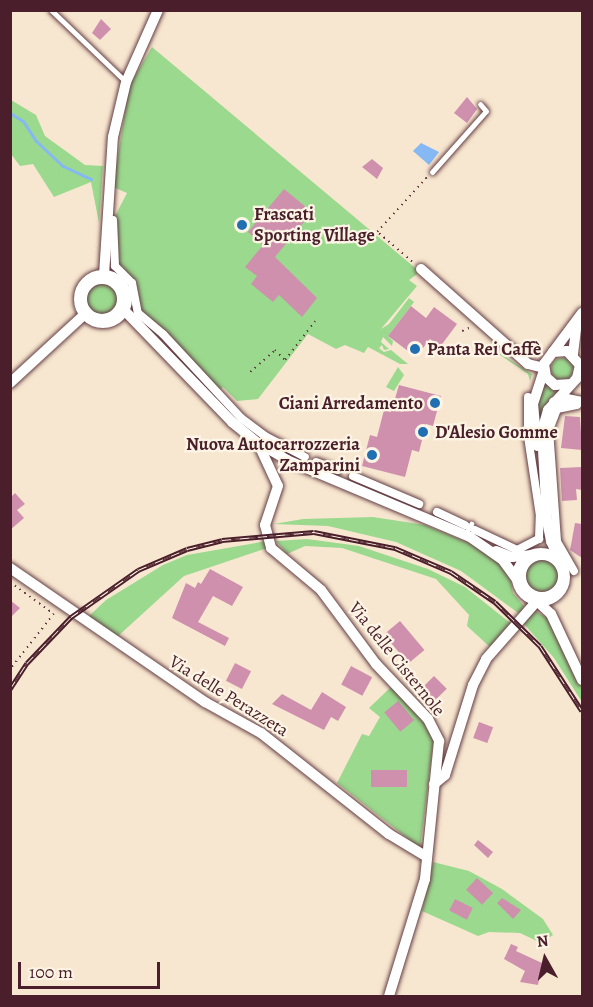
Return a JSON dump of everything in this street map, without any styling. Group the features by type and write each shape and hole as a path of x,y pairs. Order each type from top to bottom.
{"street":[{"path":"104,275 113,136 126,82 158,10"},
{"path":"113,220 115,266 132,283 138,313 249,425 305,457"},
{"path":"421,269 528,364 544,370 555,385 571,384"},
{"path":"104,275 118,279 126,289 122,307 113,321 102,323 84,315 78,300 82,284 91,277 104,275"},
{"path":"109,282 120,294 122,307 114,314 98,318 85,307 84,295 91,284 109,282"},
{"name":"Via delle Cisternole","path":"122,307 232,422 258,443 287,460 469,528 510,567 527,597 537,602"},
{"path":"517,580 519,566 546,536 543,425 554,402 581,375 573,337 582,313 553,352 535,391 532,421 543,469"},
{"path":"10,383 84,315"},
{"path":"553,352 578,358"},
{"path":"437,512 517,550 539,539 540,516 528,437 528,398"},
{"path":"554,402 567,399 582,402"},
{"path":"574,571 557,541 549,430 557,409 573,404 582,407"},
{"name":"Via delle Cisternole","path":"258,443 278,486 265,525 271,548 321,590 376,664 429,719 439,741 427,857 419,906 389,996"},
{"path":"316,462 338,470"},
{"path":"353,476 419,504"},
{"path":"547,521 562,564 562,584 557,604 559,630"},
{"name":"Via delle Cisternole","path":"490,549 512,556 550,555 562,564"},
{"path":"434,784 446,775 473,685 486,659 537,602 552,599 562,584 559,567 549,558 536,557 523,571 524,584 537,596 555,591 562,584"},
{"name":"Via delle Perazzeta","path":"10,568 195,696 261,733 389,834 427,857"},
{"path":"537,602 559,630 582,680"}],"lane":[{"path":"51,10 126,82"},
{"path":"432,172 486,111 480,104"}],"path":[{"path":"421,269 377,232 432,172"},
{"path":"250,372 275,350 285,360 315,321"},
{"path":"462,331 469,328"},
{"path":"10,582 54,614 10,670"}],"green space":[{"name":"Frascati Sporting Village","path":"152,47 420,272 409,280 417,286 381,329 389,324 409,298 414,302 388,336 393,341 392,346 383,337 381,342 389,349 384,350 382,345 379,348 384,352 391,350 408,364 400,364 368,347 364,353 345,345 336,349 308,334 258,399 237,401 223,387 216,394 138,313 134,290 118,270 113,220 127,193 113,187 129,86"},
{"path":"11,100 36,115 45,136 85,165 103,166 99,223 91,182 54,197 33,164 20,166 11,154"},
{"path":"102,280 115,286 121,299 115,312 102,318 89,312 83,299 89,286"},
{"path":"495,350 532,374 530,381 528,374 496,352 490,357"},
{"path":"562,358 570,361 573,369 570,377 562,380 554,377 551,369 554,361"},
{"path":"398,367 404,375 394,391 386,387"},
{"path":"542,382 556,392 546,404 540,422 536,410"},
{"path":"373,517 425,525 469,543 500,562 510,577 513,593 524,606 521,615 461,571 396,542 328,526 274,524 303,519"},
{"path":"307,539 359,546 428,569 465,587 513,625 491,648 467,626 469,615 436,579 342,548 305,546 287,554 276,541"},
{"path":"267,541 267,548 184,576 116,638 87,618 106,600 163,565 187,555"},
{"path":"542,556 556,562 562,576 556,590 542,596 528,590 522,576 528,562"},
{"path":"535,611 549,619 582,685 582,702 554,658 523,623"},
{"path":"391,687 427,723 434,738 420,848 337,783 362,734 369,736 380,717 369,708"},
{"path":"433,862 469,871 502,889 543,919 553,935 541,943 520,933 489,932 478,936 422,911"}],"water":[{"path":"421,143 439,152 429,165 413,151"}],"building":[{"path":"101,19 111,29 100,40 92,33"},
{"path":"467,97 477,109 467,123 454,113"},
{"path":"372,159 383,168 377,179 362,167"},
{"path":"284,189 312,212 275,257 317,298 302,317 279,295 273,302 251,284 257,276 245,267 263,245 248,232"},
{"path":"411,306 426,318 434,307 457,324 440,347 430,339 416,357 388,336"},
{"path":"399,385 441,396 433,426 426,424 419,452 412,450 405,477 362,466 370,435 377,437 384,410 391,412"},
{"path":"565,416 580,417 582,450 561,448"},
{"path":"582,467 582,490 576,489 577,500 562,501 560,468"},
{"path":"15,493 25,504 17,510 24,518 10,530 10,498"},
{"path":"575,523 582,524 582,558 570,550"},
{"path":"210,569 243,587 232,606 213,596 198,622 229,638 225,646 172,618 186,583 195,588 198,582 201,584"},
{"path":"10,600 20,608 10,618"},
{"path":"400,621 424,650 408,664 384,634"},
{"path":"235,663 251,671 242,689 226,681"},
{"path":"351,666 372,677 362,696 341,685"},
{"path":"434,676 447,689 435,701 422,688"},
{"path":"322,692 346,707 338,721 331,717 324,730 272,704 282,694 311,710"},
{"path":"398,701 414,720 400,732 384,713"},
{"path":"479,722 493,727 487,743 473,738"},
{"path":"371,770 407,770 407,787 371,787"},
{"path":"478,840 493,852 488,858 474,845"},
{"path":"477,878 493,893 482,905 466,890"},
{"path":"502,898 521,910 513,919 497,903"},
{"path":"455,899 473,908 467,920 449,911"},
{"path":"511,944 518,947 516,951 542,963 538,985 520,982 525,971 504,959"}],"waterway":[{"path":"10,113 23,121 36,141 63,166 91,179"}],"railway":[{"path":"10,689 27,663 71,617 138,570 187,549 222,540 314,532 395,548 451,572 495,602 540,646 582,711"}],"place":[{"name":"Frascati Sporting Village","path":"242,225"},
{"name":"Panta Rei Caffè","path":"415,349"},
{"name":"Ciani Arredamento","path":"435,403"},
{"name":"D'Alesio Gomme","path":"423,432"},
{"name":"Nuova Autocarrozzeria Zamparini","path":"372,455"}]}
